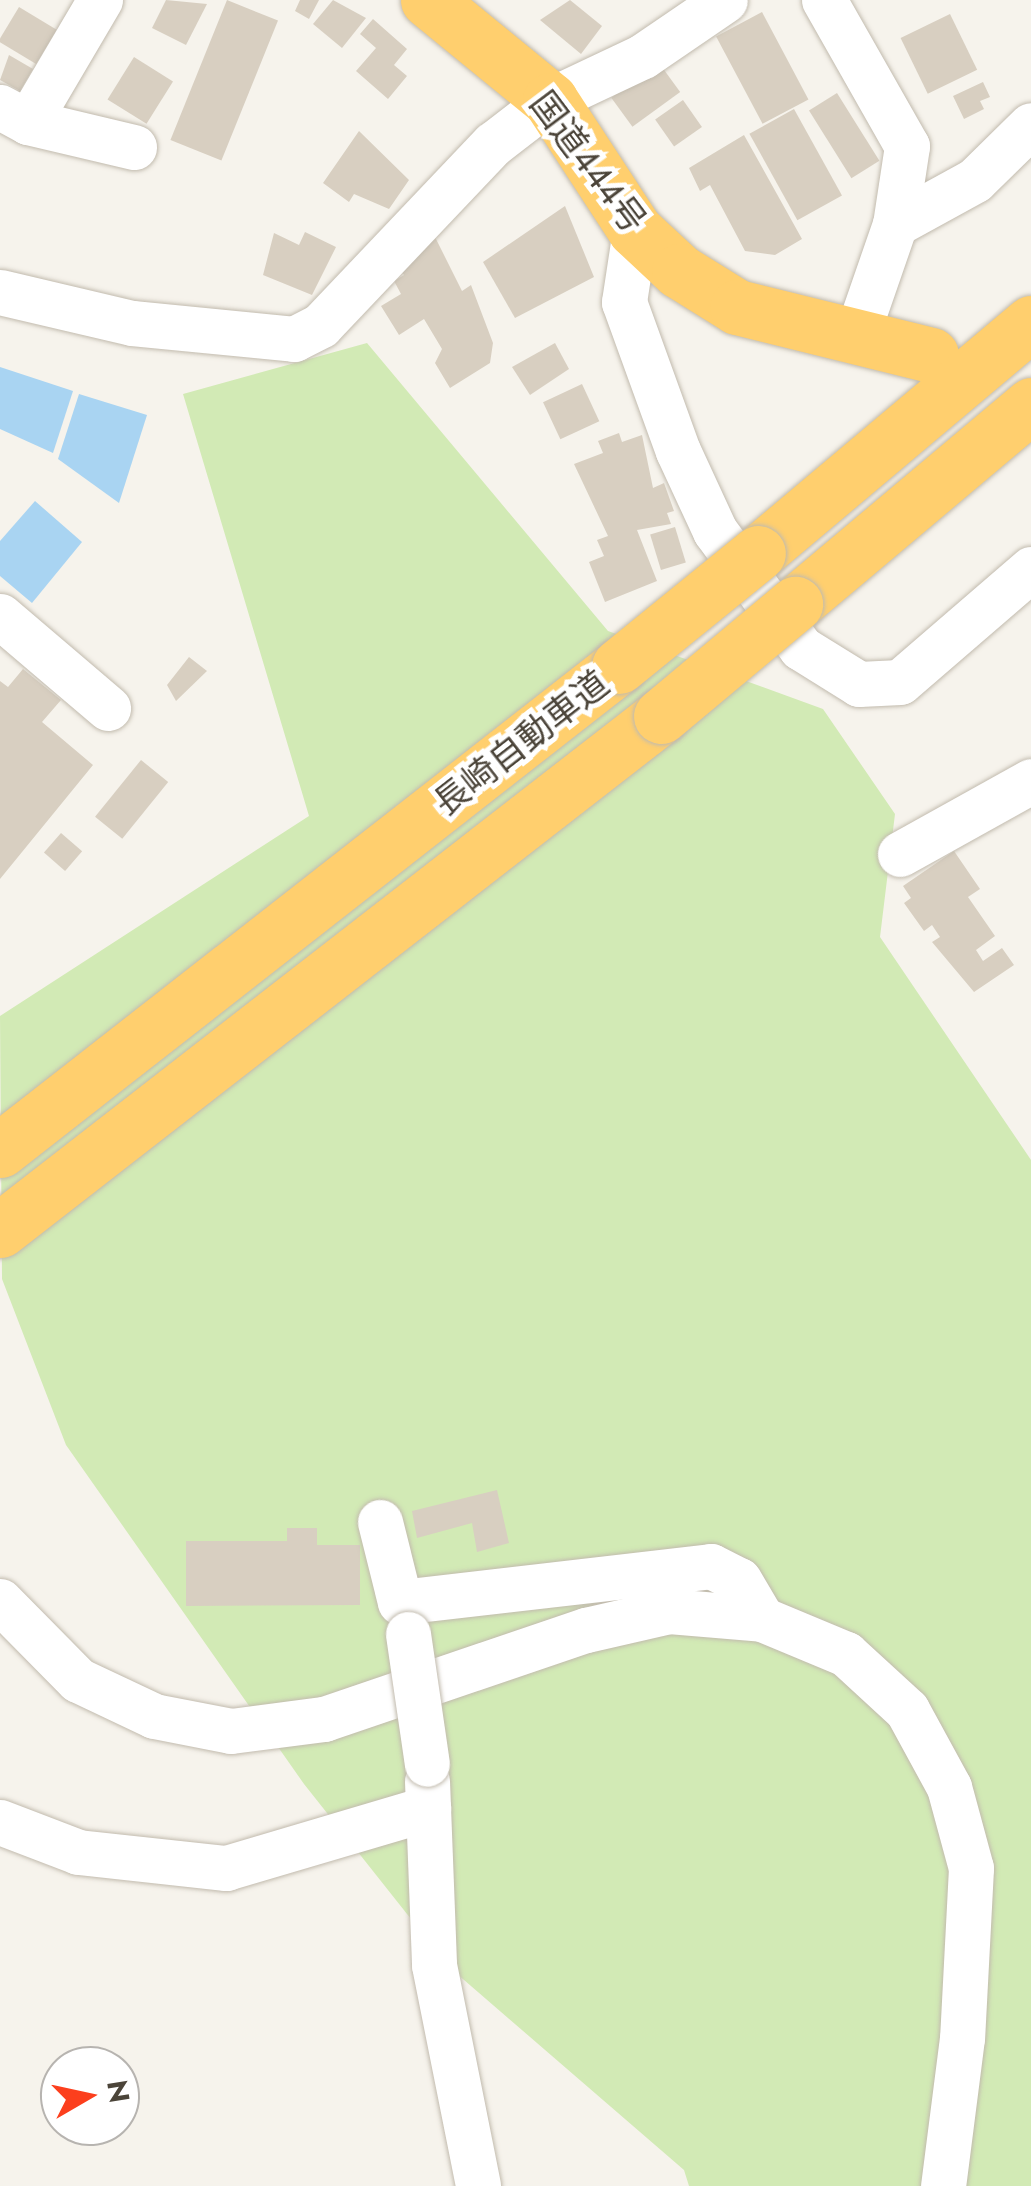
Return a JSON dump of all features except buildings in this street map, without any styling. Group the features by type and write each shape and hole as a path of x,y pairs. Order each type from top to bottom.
{"highway":[{"name":"国道444号","path":"428,0 550,100 634,230 679,271 738,307 930,354"},
{"name":"長崎自動車道","path":"0,1150 618,666 1031,323"},
{"name":"長崎自動車道","path":"0,1230 660,716 1031,405"}],"street":[{"path":"100,0 14,114 134,147"},
{"path":"0,292 62,310 294,339 321,326 493,144 550,100 643,56 724,0"},
{"path":"824,0 907,146 894,224 857,334"},
{"path":"894,224 975,180 1031,124"},
{"path":"634,230 624,302 678,450 715,531 800,648 859,684 900,682 1031,569"},
{"path":"0,262 62,310"},
{"path":"0,616 108,708"},
{"path":"900,854 1031,781"},
{"path":"380,1522 400,1602 711,1566 739,1580 762,1620"},
{"path":"0,1601 78,1680 154,1716 231,1731 324,1718 652,1615 762,1620 846,1654 907,1710 949,1786 971,1868 962,2038 942,2186"},
{"path":"408,1634 428,1786 434,1965 478,2186"},
{"path":"0,1822 78,1852 226,1868 428,1786"}],"green space":[{"path":"367,343 608,631 823,709 895,814 880,937 1031,1160 1031,2186 689,2186 684,2170 449,1967 304,1784 66,1445 2,1279 0,1016 309,816 183,394"}],"water":[{"path":"0,367 73,391 53,453 0,429"},
{"path":"79,394 147,415 119,503 58,459"},
{"path":"35,501 82,542 32,603 0,576 0,541"}]}
